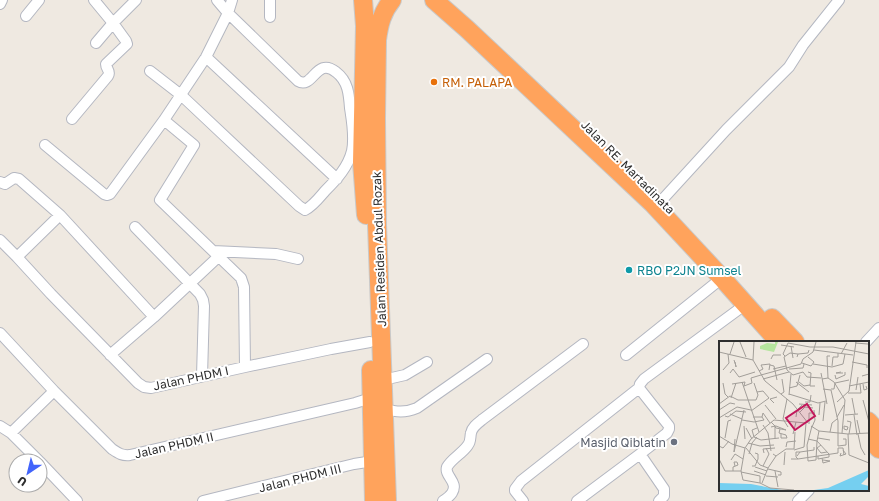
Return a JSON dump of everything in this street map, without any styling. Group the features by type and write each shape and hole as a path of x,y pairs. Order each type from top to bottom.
{"highway":[{"path":"363,0 365,26"},
{"path":"365,26 374,0"},
{"name":"Jalan Residen Abdul Rozak","path":"374,501 373,461 378,404 383,380 377,225 377,40 381,18 385,9 392,0"},
{"path":"434,0 573,121 653,204 701,248 722,278 777,341"},
{"name":"Jalan RE. Martadinata","path":"452,0 475,20 573,121 662,200 701,248 794,341"},
{"name":"Jalan Residen Abdul Rozak","path":"365,26 357,151 362,162 366,223 370,342 388,501"},
{"path":"873,426 879,449"}],"street":[{"path":"0,4 2,0"},
{"path":"26,16 39,0"},
{"path":"72,119 109,74 106,64 127,44 113,23 94,0"},
{"path":"96,43 136,0"},
{"path":"150,71 181,95 291,200 302,209 307,209 312,206 337,179 357,151 353,136 349,91 345,81 330,68 322,68 307,82 300,83 228,13 217,0"},
{"path":"45,146 104,194 108,195 113,192 206,57 228,13 232,0"},
{"path":"270,0 270,17"},
{"path":"662,200 726,130 789,67 803,45 839,0"},
{"path":"206,57 337,179"},
{"path":"164,120 194,145 160,200 239,275 243,281 245,367"},
{"path":"0,182 5,184 14,178 19,179 60,215 154,316"},
{"path":"17,256 60,215"},
{"path":"135,227 190,283 200,294 203,300 202,376"},
{"name":"Jalan PHDM I","path":"0,240 17,256 51,294 110,355 144,387 151,388 202,376 370,342"},
{"path":"110,355 190,283 216,254 276,254 298,258"},
{"path":"626,355 722,278"},
{"path":"523,501 514,489 521,481 639,388 644,379 746,304"},
{"path":"867,341 879,328"},
{"name":"Jalan PHDM II","path":"0,333 54,391 112,449 125,456 355,403 378,404"},
{"path":"443,501 452,494 454,488 447,472 447,468 449,464 470,443 471,432 474,428 483,419 583,344"},
{"path":"378,404 396,412 403,412 417,408 487,358"},
{"path":"383,380 405,375 427,362"},
{"path":"577,501 667,433 669,426 639,388"},
{"path":"11,433 54,391"},
{"path":"0,426 11,433 30,453"},
{"path":"640,454 664,489 664,496 659,501"},
{"name":"Jalan PHDM III","path":"203,501 354,464 373,461"},
{"path":"48,471 78,501"},
{"path":"798,501 808,491"}],"place":[{"name":"RM. PALAPA","path":"434,82"},
{"name":"RBO P2JN Sumsel","path":"629,270"},
{"name":"Masjid Qiblatin","path":"674,442"}]}
